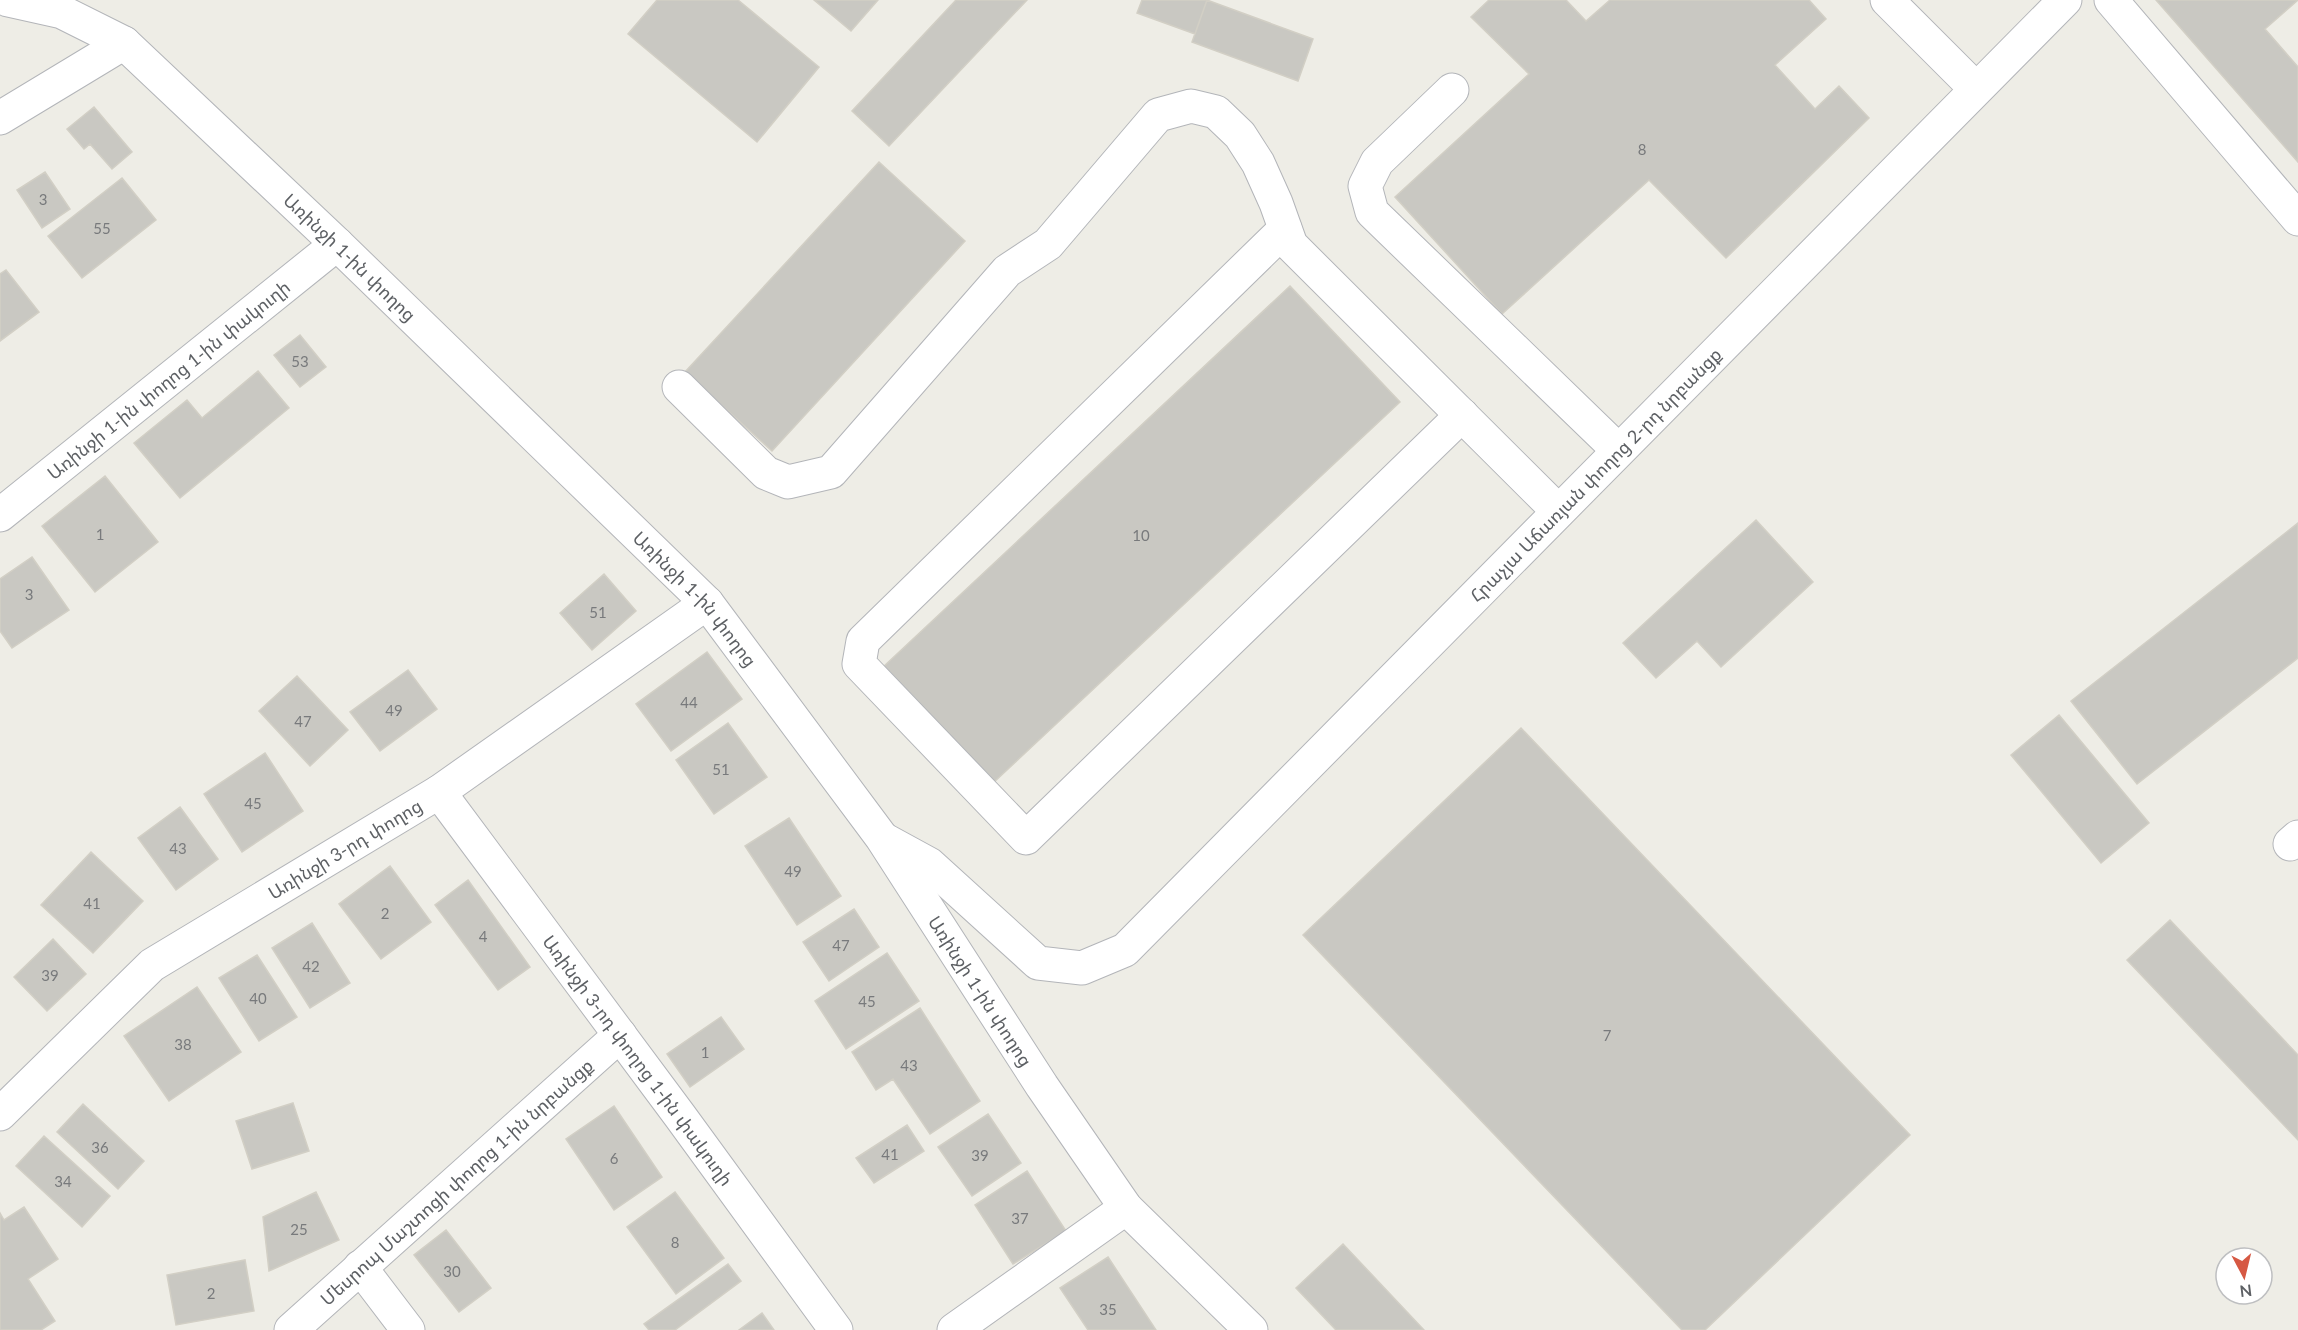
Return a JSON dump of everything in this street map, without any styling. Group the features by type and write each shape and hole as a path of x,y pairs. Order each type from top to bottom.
{"street":[{"name":"Առինջի 1-ին փողոց","path":"8,0 62,12 124,43 337,244 707,603 882,838 1042,1086 1126,1208 1251,1330"},
{"path":"1887,0 1976,88"},
{"name":"Հրաչյա Աճառյան փողոց 2-րդ նրբանցք","path":"882,838 929,864 1038,963 1082,968 1125,950 2064,0"},
{"path":"2111,0 2298,219"},
{"path":"0,118 124,43"},
{"path":"1452,90 1377,162 1365,186 1372,212 1618,450"},
{"path":"679,387 766,473 788,482 831,472 1007,271 1048,244 1158,115 1191,106 1216,112 1240,135 1258,163 1291,245 1558,511"},
{"path":"1286,229 863,641 859,664 1026,838 1462,415"},
{"name":"Առինջի 1-ին փողոց 1-ին փակուղի","path":"0,515 337,244"},
{"name":"Առինջի 3-րդ փողոց","path":"0,1114 152,965 439,792 707,603"},
{"name":"Առինջի 3-րդ փողոց 1-ին փակուղի","path":"439,792 836,1330"},
{"name":"Մեսրոպ Մաշտոցի փողոց 1-ին նրբանցք","path":"291,1330 620,1035"},
{"path":"954,1330 1126,1208"},
{"path":"360,1267 408,1330"}],"building":[{"path":"657,0 738,0 819,67 757,142 628,34"},
{"path":"814,0 878,0 851,31"},
{"path":"956,0 1027,0 889,146 852,111"},
{"path":"1142,0 1207,0 1195,34 1137,13"},
{"path":"1207,0 1313,39 1298,81 1192,42"},
{"path":"1489,0 1566,0 1586,21 1610,0 1809,0 1826,19 1775,65 1815,109 1839,86 1869,118 1726,258 1649,180 1502,314 1395,197 1529,74 1471,17"},
{"path":"2156,0 2298,0 2265,29 2298,67 2298,162"},
{"path":"94,107 132,152 112,169 90,144 84,149 67,129"},
{"path":"879,162 965,241 772,451 685,372"},
{"path":"45,172 70,209 42,228 17,190"},
{"path":"122,178 156,220 82,278 48,236"},
{"path":"6,270 39,312 0,341 0,274"},
{"path":"1290,286 1400,402 992,784 882,668"},
{"path":"300,335 326,367 300,387 274,355"},
{"path":"258,371 289,408 180,498 134,443 187,400 202,418"},
{"path":"105,476 158,542 95,592 42,526"},
{"path":"1756,520 1813,582 1721,667 1697,641 1656,678 1623,643"},
{"path":"2298,523 2298,658 2137,784 2071,701"},
{"path":"32,557 69,610 12,648 0,631 0,579"},
{"path":"604,574 636,611 592,650 560,613"},
{"path":"707,652 742,699 671,751 636,704"},
{"path":"408,670 437,709 380,751 350,712"},
{"path":"297,676 348,730 310,766 259,711"},
{"path":"2059,715 2149,823 2101,863 2011,755"},
{"path":"728,723 767,777 714,814 676,760"},
{"path":"1521,728 1910,1135 1705,1330 1682,1330 1303,935"},
{"path":"265,753 303,811 242,852 204,794"},
{"path":"180,807 218,859 176,890 138,838"},
{"path":"789,818 841,896 797,925 745,846"},
{"path":"91,852 143,901 93,953 41,905"},
{"path":"390,866 431,922 381,959 339,904"},
{"path":"468,880 530,967 498,990 435,905"},
{"path":"854,909 879,947 829,981 803,942"},
{"path":"2170,920 2298,1055 2298,1140 2127,960"},
{"path":"312,923 350,983 310,1008 272,948"},
{"path":"53,939 86,974 47,1011 14,977"},
{"path":"887,953 919,1001 846,1049 815,1001"},
{"path":"257,955 297,1017 259,1041 219,978"},
{"path":"197,987 241,1052 169,1101 124,1036"},
{"path":"920,1008 980,1101 930,1134 893,1079 876,1090 852,1052"},
{"path":"721,1017 744,1049 690,1087 667,1054"},
{"path":"293,1103 309,1151 252,1169 236,1121"},
{"path":"83,1104 144,1161 118,1189 57,1132"},
{"path":"614,1106 662,1177 614,1210 566,1139"},
{"path":"988,1114 1021,1163 972,1196 938,1147"},
{"path":"907,1125 924,1151 874,1183 856,1158"},
{"path":"44,1136 110,1196 82,1227 16,1166"},
{"path":"1027,1171 1066,1231 1013,1264 975,1205"},
{"path":"316,1192 339,1240 269,1271 263,1217"},
{"path":"675,1192 724,1258 676,1294 627,1227"},
{"path":"24,1207 58,1259 28,1279 55,1321 41,1330 0,1330 0,1213 4,1220"},
{"path":"446,1230 491,1288 459,1312 414,1255"},
{"path":"1343,1244 1424,1330 1336,1330 1296,1288"},
{"path":"1108,1257 1156,1330 1088,1330 1060,1288"},
{"path":"245,1260 254,1311 176,1325 167,1275"},
{"path":"728,1264 741,1281 675,1330 649,1330 644,1324"},
{"path":"762,1313 774,1330 739,1330"}]}
